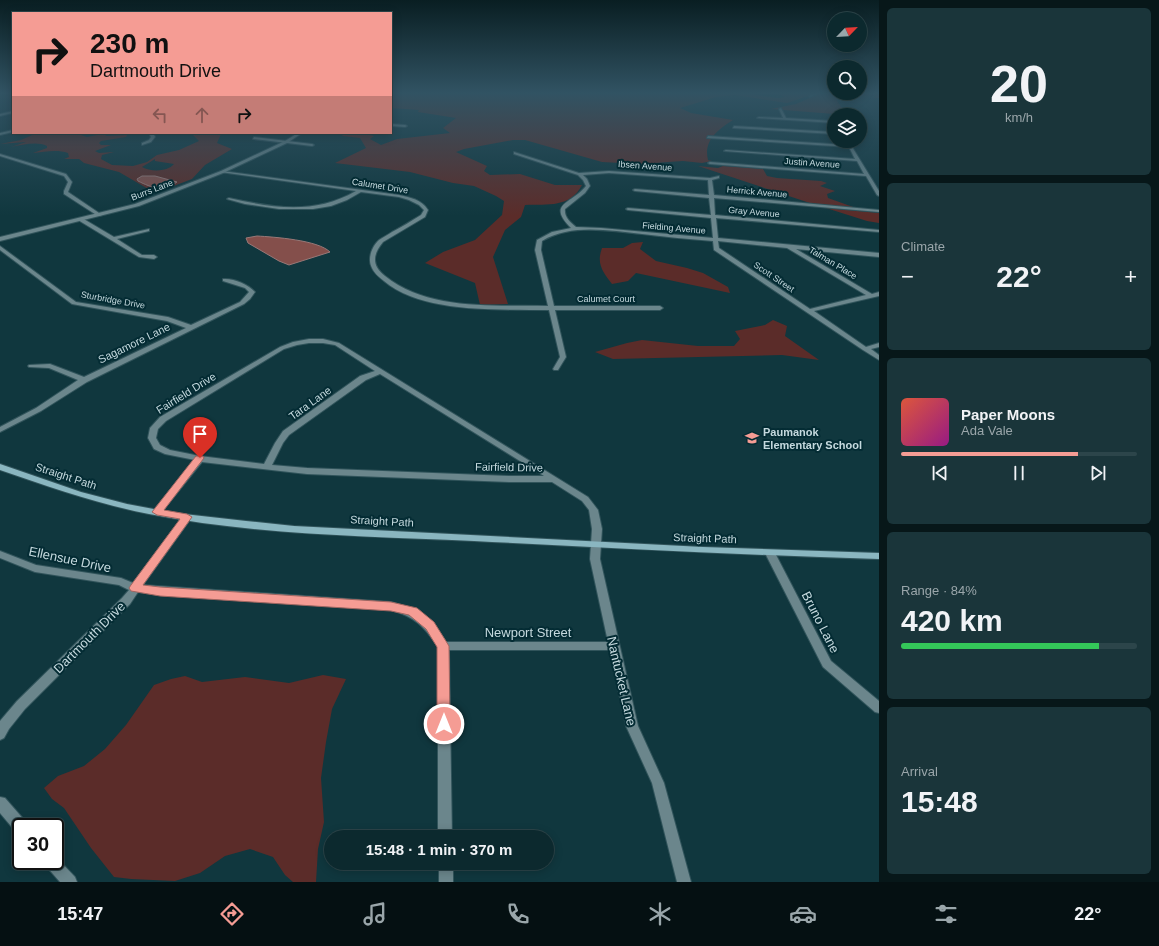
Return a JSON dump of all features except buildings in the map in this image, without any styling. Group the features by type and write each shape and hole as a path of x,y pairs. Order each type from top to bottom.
{"main road":[{"name":"Straight Path","path":"0,467 104,501 187,517 294,529 594,545 879,556"}],"street":[{"path":"143,144 150,141 153,137 152,134"},
{"name":"Burrs Lane","path":"0,239 144,203 222,172 286,142 298,134"},
{"path":"708,137 827,145"},
{"path":"254,138 312,145"},
{"path":"851,148 879,195"},
{"path":"726,151 857,160"},
{"path":"515,153 579,174 585,179 588,186 580,197 567,203 562,208 561,214 563,219 574,228"},
{"path":"0,155 65,175 70,182 66,193 100,215"},
{"name":"Justin Avenue","path":"710,163 866,175"},
{"name":"Calumet Drive","path":"222,172 412,199 421,204 426,210 424,216 382,241 377,246 372,256 376,271 394,285 412,294 431,300 462,306 492,308 552,308"},
{"name":"Ibsen Avenue","path":"579,174 616,172 710,179 718,177"},
{"name":"Scott Street","path":"710,179 716,249 879,358"},
{"name":"Herrick Avenue","path":"635,190 879,210"},
{"path":"229,199 287,209 309,208 339,203 360,191"},
{"name":"Gray Avenue","path":"628,209 879,231"},
{"path":"80,219 141,256 154,257"},
{"name":"Fielding Avenue","path":"552,308 539,257 538,244 540,240 552,233 574,228 715,239 879,255"},
{"path":"113,239 147,230"},
{"name":"Talman Place","path":"787,246 871,296"},
{"name":"Sturbridge Drive","path":"0,248 74,303 168,319 192,328"},
{"name":"Sagamore Lane","path":"0,430 44,406 67,389 84,380 242,303 252,292 247,287 225,280"},
{"path":"808,311 879,294"},
{"path":"552,308 563,356 556,369"},
{"name":"Calumet Court","path":"552,308 660,308"},
{"name":"Fairfield Drive","path":"554,479 509,479 267,467 168,452 157,447 152,438 154,428 164,419 282,348 294,343 326,341 337,344 585,498 593,510 597,529 594,545"},
{"path":"865,349 879,345"},
{"path":"31,366 50,366 84,380"},
{"name":"Tara Lane","path":"267,467 279,443 286,433 363,378 380,371"},
{"path":"157,512 200,458"},
{"name":"Dartmouth Drive","path":"0,734 4,725 21,705 126,601 187,517"},
{"name":"Nantucket Lane","path":"594,545 595,559 632,726 658,783 684,882"},
{"name":"Bruno Lane","path":"770,552 826,664 879,708"},
{"name":"Ellensue Drive","path":"0,554 35,568 121,582 135,588 167,592 391,606 412,612 430,626 443,646"},
{"path":"443,646 445,830"},
{"name":"Newport Street","path":"443,646 614,646"},
{"path":"0,803 13,818"},
{"path":"59,870 70,882"},
{"path":"446,870 446,882"}],"shaded area":[{"path":"34,134 82,134 87,137 101,134 108,134 105,136 127,135 126,137 101,141 99,143 101,145 111,145 95,151 99,153 114,152 102,155 101,159 112,165 133,166 147,162 157,155 179,150 199,141 192,134 221,134 217,143 232,149 205,165 192,179 155,193 119,172 84,163 79,159 64,159 69,157 68,153 55,151 33,153 47,148 47,146 29,144 11,147 26,142 0,144 21,140","holes":["155,159 155,161 174,164 163,170 150,170 142,167"]},
{"path":"341,134 366,134 374,136 370,139 381,145 397,139 440,134 715,134 710,141 707,153 708,160 712,161 702,163 683,161 639,164 602,162 525,140 513,140 464,149 456,152 487,166 484,171 490,175 520,174 555,185 582,185 571,198 565,201 550,204 525,205 521,217 505,230 493,257 508,304 480,305 475,283 425,263 443,252 475,240 502,215 504,201 474,186 453,183 410,172 335,163 366,148 360,138 343,136"},
{"path":"698,166 763,169 767,176 821,181 827,183 820,186 835,191 827,194 828,198 856,208 816,205"},
{"path":"142,176 155,176 177,182 167,187 158,188 148,186 138,181 137,179"},
{"path":"826,208 879,213 879,223 867,221"},
{"path":"257,236 284,238 306,242 324,248 330,252 289,265 279,261 248,243 246,238"},
{"path":"643,242 640,249 656,261 703,273 728,287 730,293 636,273 628,281 612,284 601,268 600,254 602,248 623,248 632,243"},
{"path":"773,320 787,326 785,336 819,360 782,355 613,359 595,352 642,340 698,346 734,346 740,339 735,331 765,325"},
{"path":"323,675 346,679 332,709 326,742 321,778 324,822 318,849 316,882 293,882 285,875 273,857 250,849 225,856 200,873 175,881 114,877 91,848 64,808 52,799 44,788 58,776 84,766 105,749 126,725 154,685 185,676 202,682 245,677 289,683"}],"place":[{"name":"Paumanok Elementary School","path":"752,438"}],"route":[{"path":"200,458 157,512 187,517 135,588 160,592 391,606 412,612 430,626 443,646 444,724"}]}
